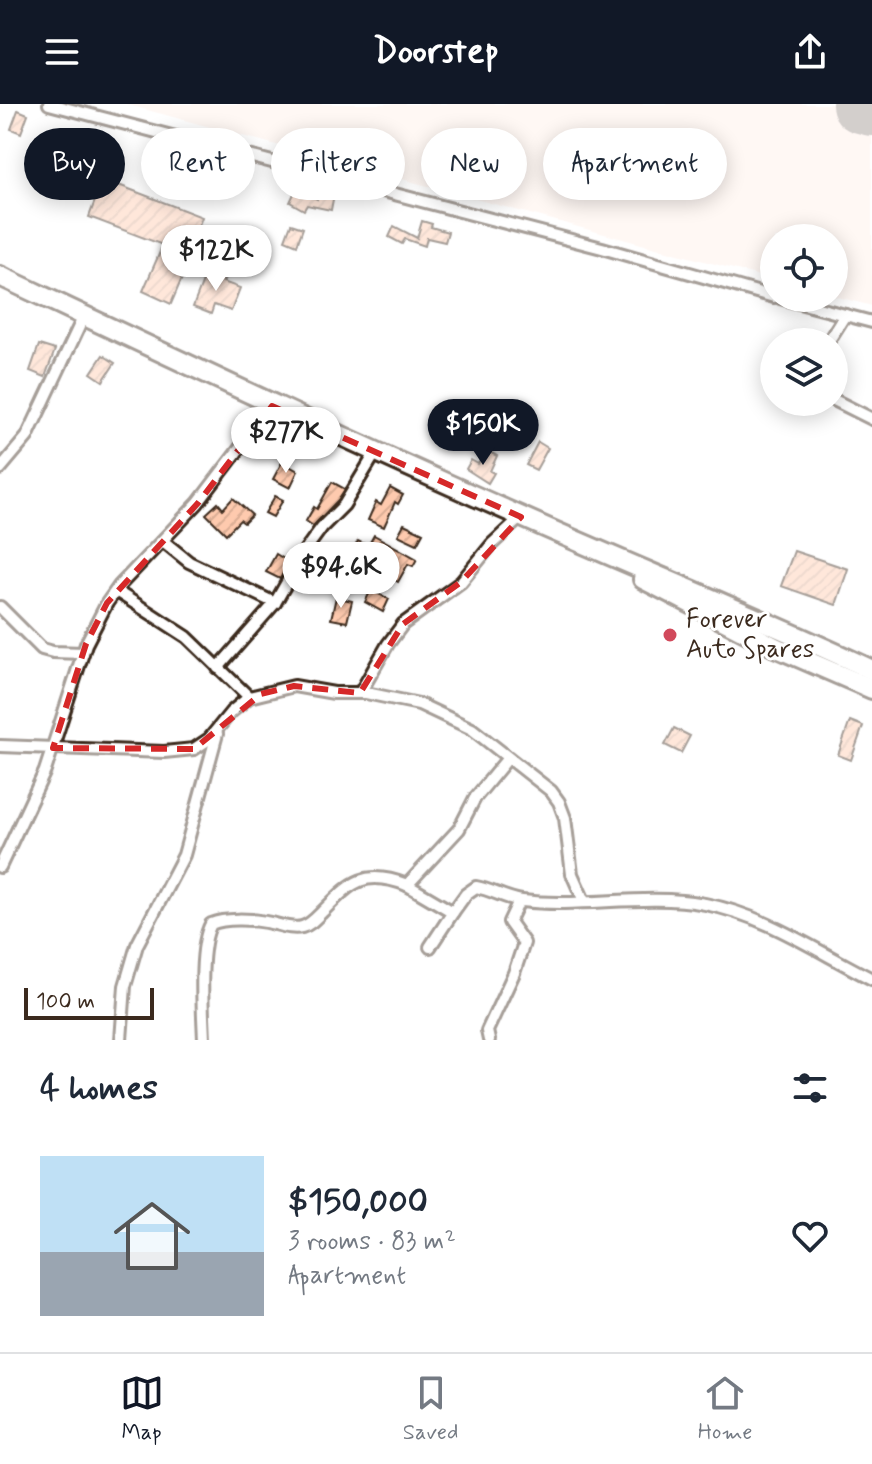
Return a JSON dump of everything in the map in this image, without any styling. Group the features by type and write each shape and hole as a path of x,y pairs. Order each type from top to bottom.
{"highway":[{"path":"0,276 272,406 521,517 760,618 872,670"},
{"path":"574,540 763,641 872,689"}],"street":[{"path":"49,104 760,292"},
{"path":"834,312 872,322"},
{"path":"837,328 845,315"},
{"path":"0,469 27,437 84,316"},
{"path":"0,867 53,748 95,623 116,591 224,472 272,406"},
{"path":"848,407 872,419"},
{"path":"218,668 275,603 306,549 344,505 376,452"},
{"path":"360,693 403,624 461,582 492,544 521,517"},
{"path":"163,541 200,568 275,603"},
{"path":"116,591 177,630 249,697"},
{"path":"0,607 42,649 83,653"},
{"path":"0,746 178,751 203,745 231,712 249,697 282,687 360,693 419,704 472,729 538,780 559,802 565,818 572,874 584,901"},
{"path":"121,1040 125,986 133,957 145,925 184,855 218,728"},
{"path":"407,885 459,829 475,798 508,758"},
{"path":"204,1040 206,937 211,924 220,921 260,921 303,927 353,883 386,878 407,885 453,912"},
{"path":"430,947 466,894 476,887 490,889 519,901 673,900 728,909 777,929 872,979"},
{"path":"489,1040 487,1031 514,973 524,943 509,922 519,901"}],"highlighted area":[{"path":"272,406 521,517 461,582 403,624 360,693 294,686 261,694 194,749 53,748 86,644 107,603 198,503"}],"shaded area":[{"path":"125,104 872,104 872,306 848,300 848,224 760,224 760,276 479,200 527,200 527,128 421,128 421,184 405,180 405,128 271,128 271,144 255,139 255,128 214,128"}],"building":[{"path":"18,110 28,114 21,133 11,129"},
{"path":"125,187 141,194 141,200 158,200 202,217 185,261 189,262 171,304 143,291 163,245 89,217 95,200 125,200"},
{"path":"333,200 331,210 307,205 304,210 290,202"},
{"path":"422,221 448,232 445,242 427,238 425,246 405,239 402,244 389,237 394,226 417,238"},
{"path":"291,224 303,228 297,245 285,240"},
{"path":"208,268 226,275 223,282 240,288 231,311 214,305 211,314 193,307"},
{"path":"39,345 55,350 45,377 30,371"},
{"path":"103,355 115,363 103,381 91,373"},
{"path":"538,442 548,448 536,470 526,465"},
{"path":"486,450 497,456 490,471 494,473 488,483 466,469 471,460 478,464"},
{"path":"282,462 298,471 290,488 273,479"},
{"path":"332,482 345,489 313,526 306,521 314,507 317,509"},
{"path":"390,488 403,495 398,504 395,502 384,527 368,520 376,502 381,505"},
{"path":"275,496 283,500 273,517 265,513"},
{"path":"233,498 252,515 244,523 240,520 226,534 206,514 218,503 223,509"},
{"path":"404,524 423,533 417,544 398,535"},
{"path":"374,535 417,559 413,566 408,564 398,582 350,555 358,541 368,546"},
{"path":"794,551 848,569 836,605 781,586"},
{"path":"276,554 289,562 280,579 266,572"},
{"path":"371,590 389,599 383,612 365,602"},
{"path":"336,597 352,601 347,622 331,619"},
{"path":"850,721 863,726 851,760 838,755"},
{"path":"674,728 690,736 681,753 665,745"}],"runway":[{"path":"861,104 872,107"}],"place":[{"name":"Forever Auto Spares","path":"670,635"}]}
